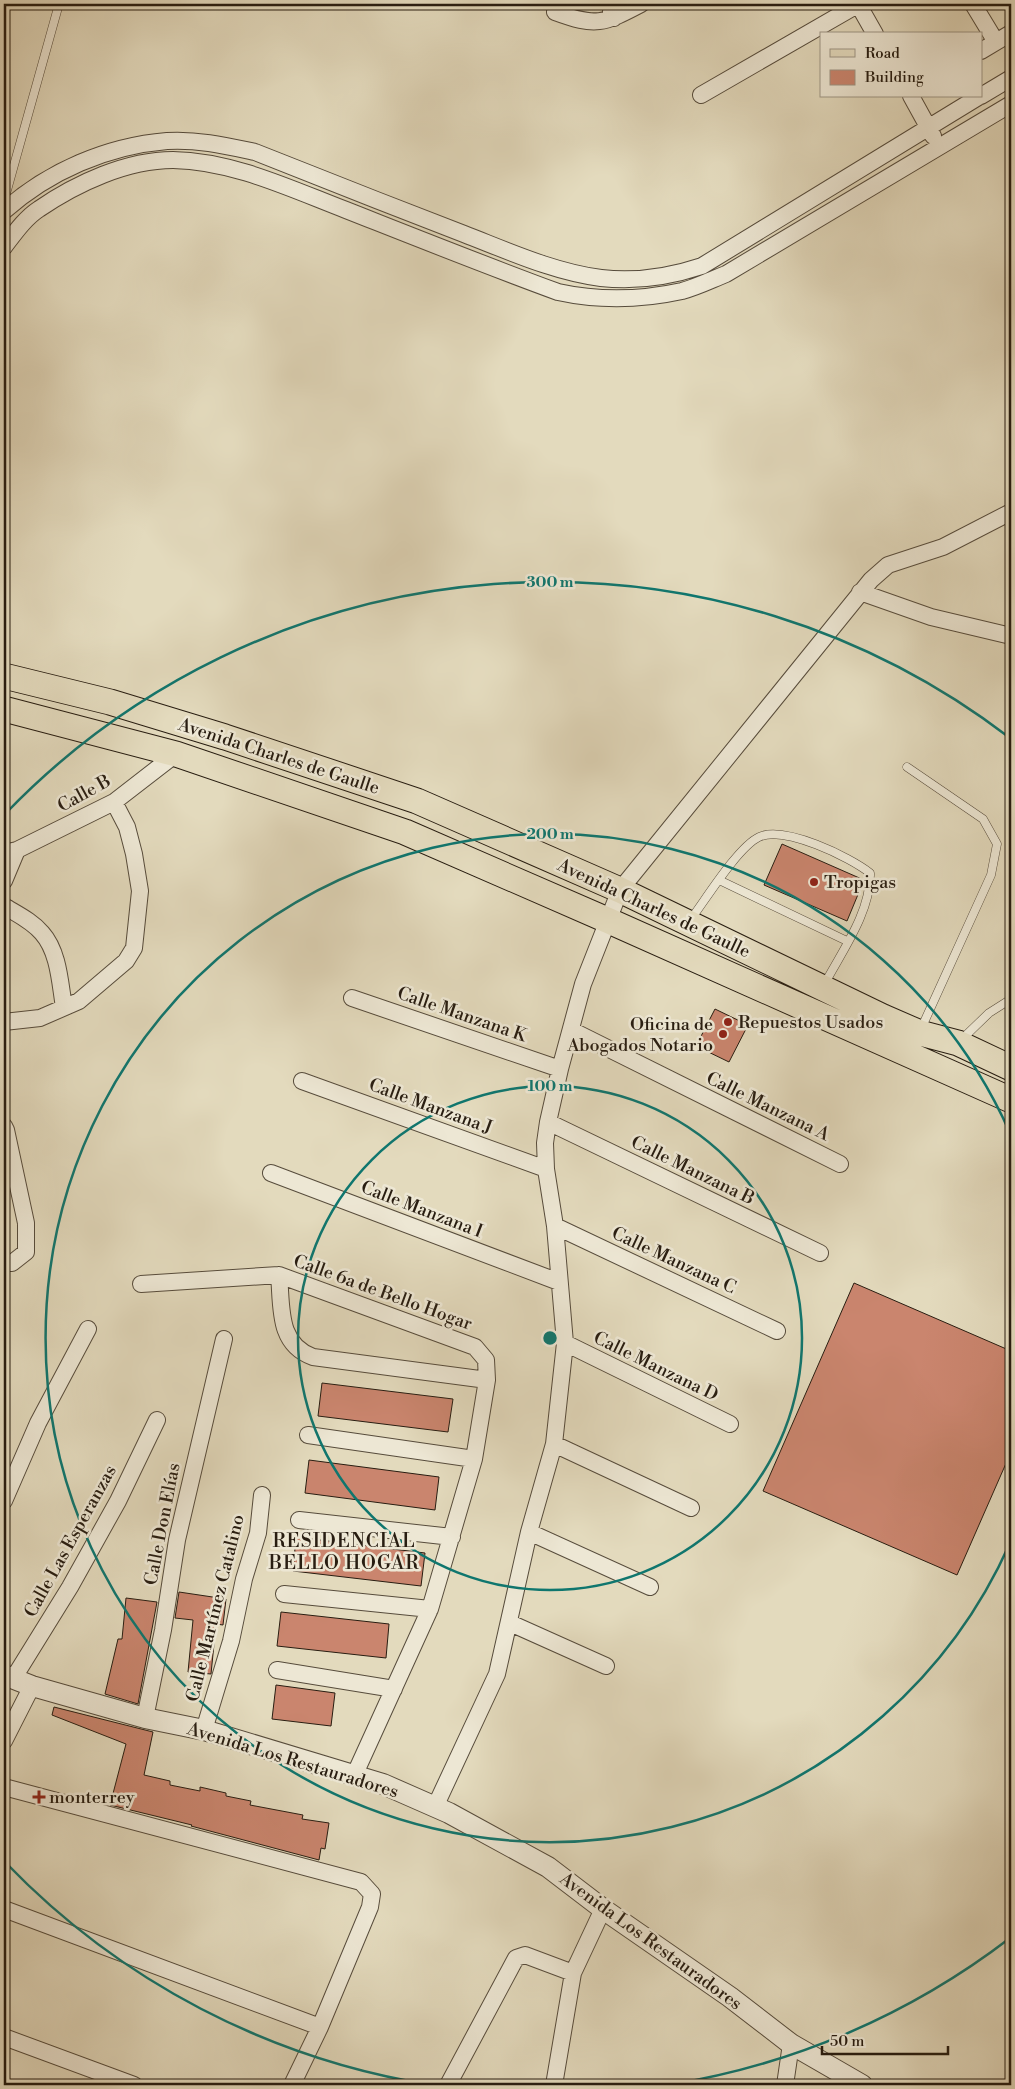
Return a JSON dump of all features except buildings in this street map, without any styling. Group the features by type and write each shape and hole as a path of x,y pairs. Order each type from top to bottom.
{"main road":[{"name":"Avenida Charles de Gaulle","path":"4,676 130,708 225,737 417,801 620,890 920,1033 958,1043 1011,1068"},
{"name":"Avenida Charles de Gaulle","path":"4,709 176,754 405,832 1011,1100"},
{"path":"405,832 417,801"}],"street":[{"path":"555,12 581,21 594,22 613,11 641,4"},
{"path":"701,95 859,4 874,32"},
{"path":"973,4 996,42"},
{"path":"982,50 1011,33"},
{"path":"982,95 1011,78"},
{"path":"912,98 939,147"},
{"path":"4,247 10,217 38,183 78,163 128,147 168,141 211,143 255,152 552,266 601,278 637,280 675,275 702,266 978,98"},
{"path":"10,217 38,209 94,180 122,169 172,160 205,162 264,178 558,292 584,298 642,298 683,290 726,274 1011,104"},
{"path":"435,1807 497,1674 529,1532 554,1444 565,1343 555,1226 546,1169 545,1143 560,1068 583,984 620,890 860,592 888,565 943,547 1011,512"},
{"path":"860,592 931,616 1011,636"},
{"name":"Calle B","path":"10,852 114,802 176,754"},
{"path":"4,1022 40,1018 79,1000 126,961 134,948 140,891 127,827 114,802"},
{"path":"4,881 10,852"},
{"path":"4,906 30,922 43,933 51,948 58,972 64,1007"},
{"name":"Calle Manzana K","path":"352,998 560,1068"},
{"name":"Calle Manzana A","path":"571,1030 840,1164"},
{"name":"Calle Manzana J","path":"302,1081 546,1169"},
{"name":"Calle Manzana B","path":"548,1122 820,1253"},
{"path":"4,1126 26,1223 26,1252 12,1263 4,1263"},
{"name":"Calle Manzana I","path":"271,1173 559,1282"},
{"name":"Calle Manzana C","path":"555,1226 777,1331"},
{"path":"279,1275 285,1330 291,1343 301,1353 313,1357 488,1380 474,1459 430,1609 354,1776"},
{"name":"Calle 6a de Bello Hogar","path":"141,1284 279,1275 475,1347 486,1360 488,1380"},
{"path":"4,1501 38,1423 88,1329"},
{"name":"Calle Don Elías","path":"145,1718 163,1630 177,1540 224,1339"},
{"name":"Calle Manzana D","path":"565,1343 730,1424"},
{"name":"Calle Las Esperanzas","path":"8,1677 80,1570 118,1501 157,1420"},
{"path":"308,1435 474,1459"},
{"path":"554,1444 691,1508"},
{"name":"Calle Martínez Catalino","path":"204,1730 231,1641 244,1579 258,1534 262,1496"},
{"path":"299,1520 452,1537"},
{"path":"529,1532 650,1587"},
{"path":"284,1594 430,1609"},
{"path":"510,1623 606,1666"},
{"path":"277,1670 394,1689"},
{"name":"Avenida Los Restauradores","path":"8,1677 32,1686 145,1718 204,1730 383,1784 435,1807 548,1866 603,1910 730,1998 791,2044 862,2085"},
{"path":"4,1741 32,1686"},
{"path":"4,1787 361,1882 372,1894 370,1908 320,2027 292,2085"},
{"path":"4,1909 320,2027"},
{"path":"554,2085 573,1973 603,1910"},
{"path":"448,2085 516,1958 525,1955 573,1973"},
{"path":"4,2037 134,2085"},
{"path":"785,2085 791,2044"}],"lane":[{"path":"10,217 4,203 59,4"},
{"path":"907,767 983,820 997,844 992,875 920,1033"},
{"path":"688,923 738,855 759,837 774,834 816,844 860,865 870,873 870,885 865,908 823,988"},
{"path":"719,880 847,941"},
{"path":"958,1043 989,1013 1011,999"}],"place":[{"name":"Tropigas","path":"814,882"},
{"name":"Repuestos Usados","path":"728,1022"},
{"name":"Oficina de Abogados Notario","path":"723,1034"},
{"name":"monterrey","path":"39,1797"}],"district":[{"name":"RESIDENCIAL BELLO HOGAR","path":"344,1551"}]}
